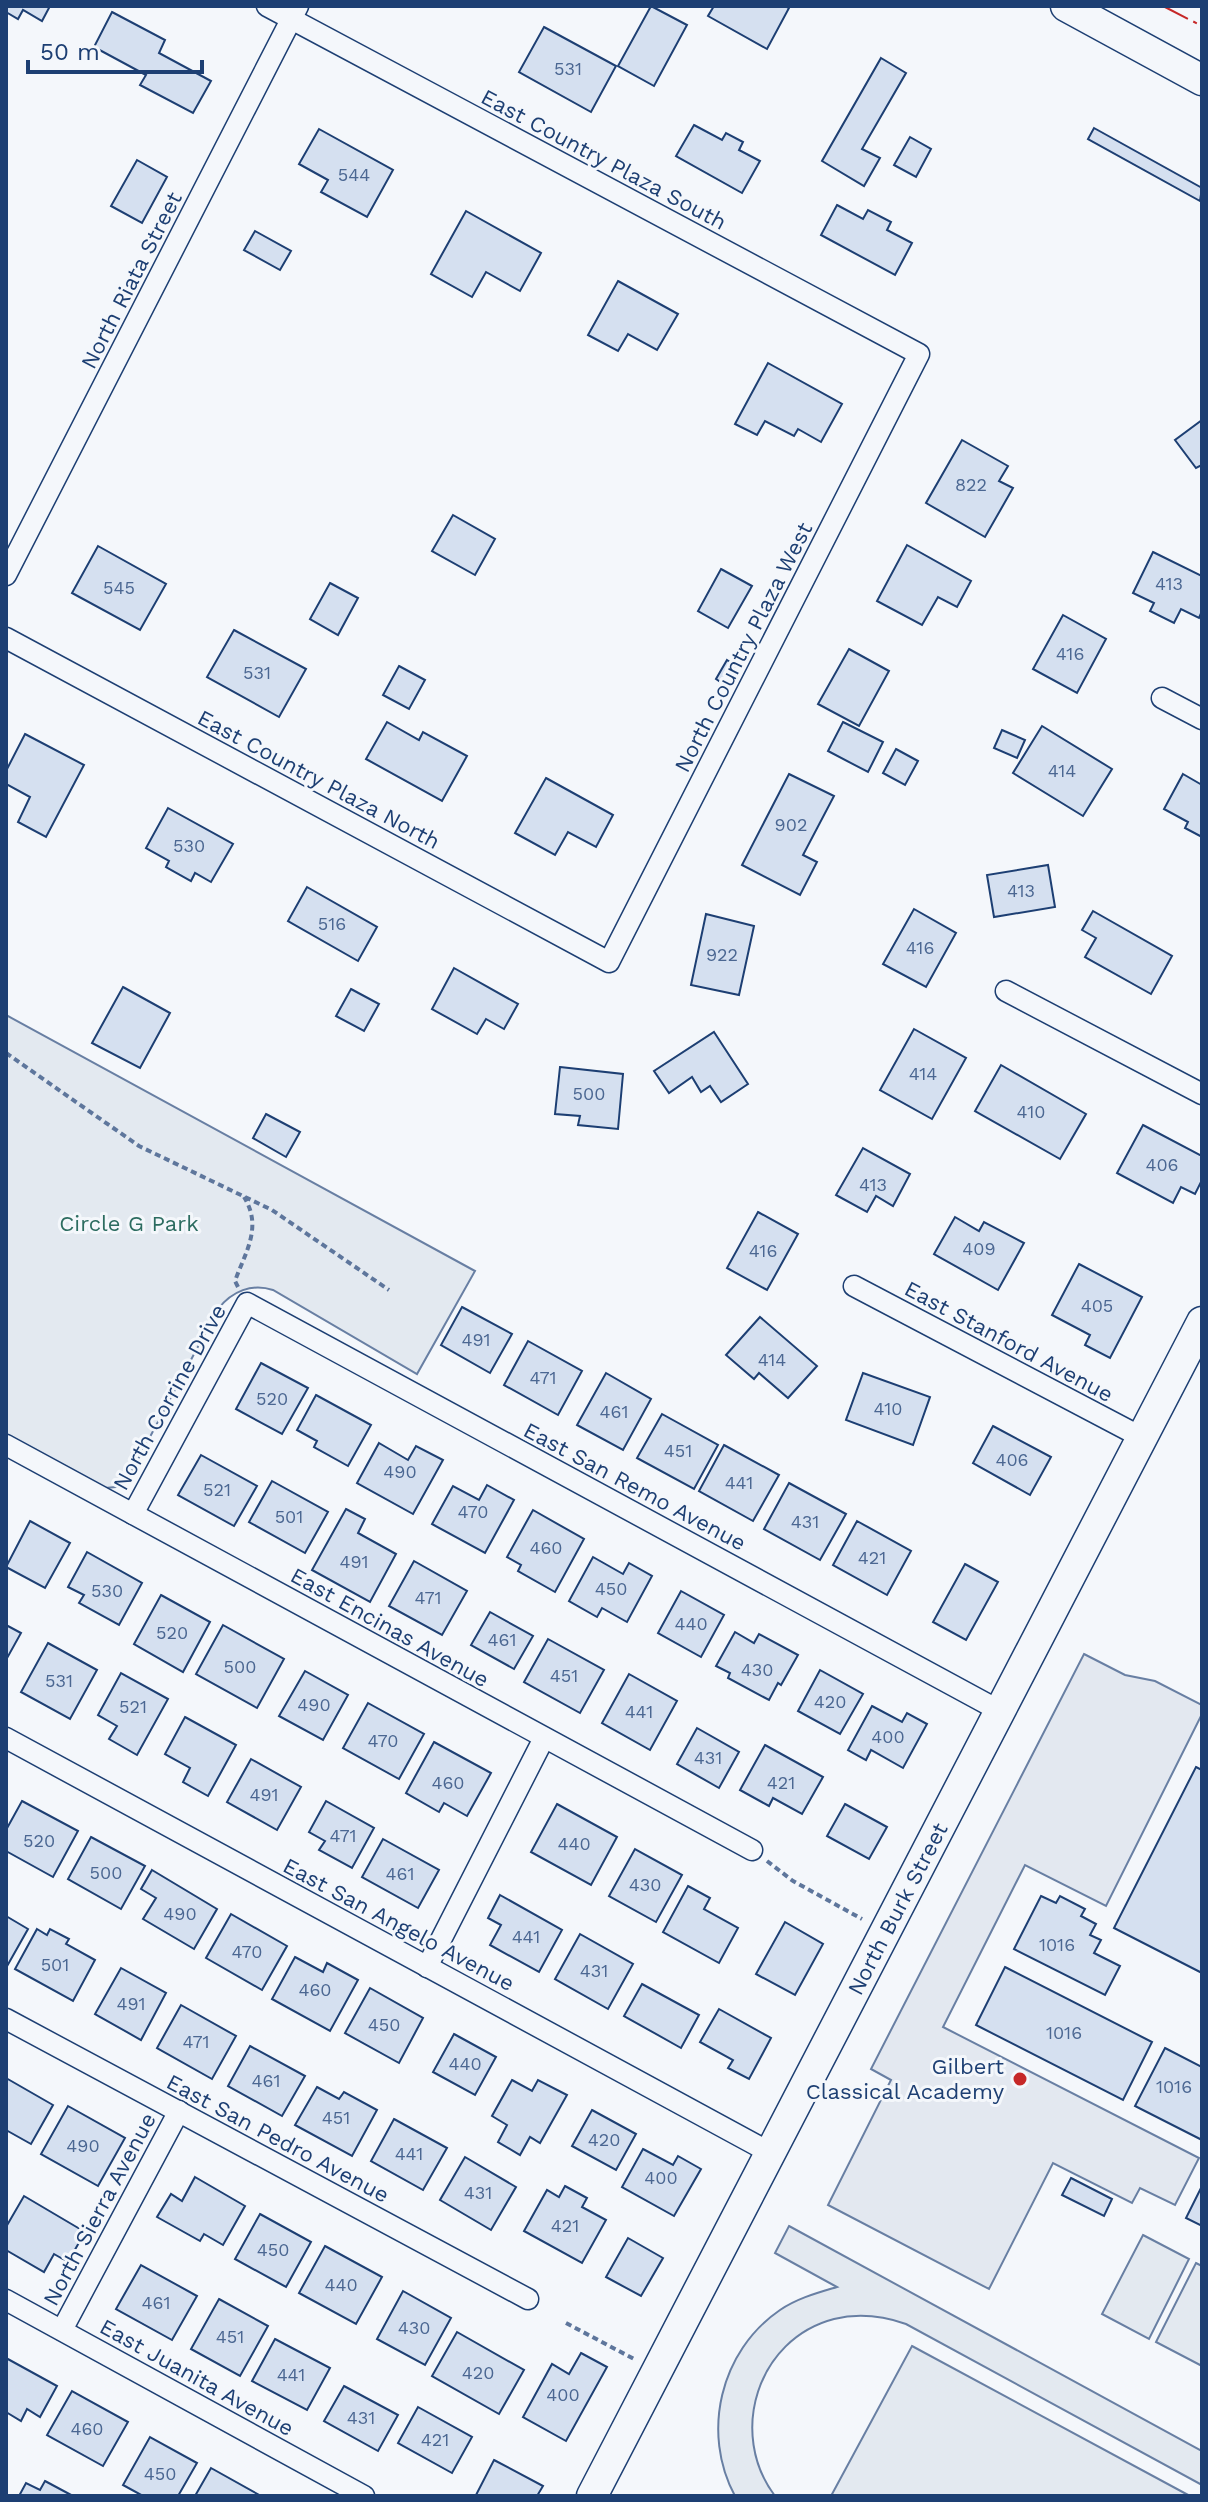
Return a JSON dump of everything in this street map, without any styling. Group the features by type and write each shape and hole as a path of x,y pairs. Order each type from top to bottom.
{"street":[{"name":"East Country Plaza South","path":"267,6 295,12 919,354"},
{"path":"1066,6 1202,80"},
{"name":"North Riata Street","path":"6,575 295,12"},
{"name":"North Country Plaza West","path":"609,962 919,354"},
{"name":"East Country Plaza North","path":"6,638 609,962"},
{"path":"1162,698 1202,719"},
{"path":"1006,991 1202,1094"},
{"name":"East Stanford Avenue","path":"854,1286 1141,1437"},
{"name":"North Corrine Drive","path":"133,1514 247,1303"},
{"name":"East San Remo Avenue","path":"247,1303 1000,1711"},
{"name":"North Burk Street","path":"592,2496 1202,1322"},
{"name":"East Encinas Avenue","path":"6,1445 752,1850"},
{"path":"427,1967 544,1738"},
{"name":"East San Angelo Avenue","path":"8,1744 769,2152"},
{"name":"East San Pedro Avenue","path":"6,2019 528,2299"},
{"name":"North Sierra Avenue","path":"62,2330 179,2111"},
{"name":"East Juanita Avenue","path":"6,2300 364,2496"}],"path":[{"path":"6,1053 139,1146 272,1210 389,1290"},
{"path":"243,1195 250,1207 252,1222 250,1248 235,1281 247,1303"},
{"path":"752,1850 793,1881 885,1932"},
{"path":"566,2323 655,2371"}],"green space":[{"name":"Circle G Park","path":"6,1015 475,1271 417,1374 273,1290 250,1288 236,1293 218,1309 126,1482 105,1488 6,1435"},
{"path":"789,2226 1202,2451 1202,2485 906,2324 862,2316 834,2319 807,2330 786,2346 769,2367 758,2392 753,2418 754,2445 761,2471 775,2496 735,2496 719,2446 718,2420 730,2370 759,2327 780,2310 837,2287 775,2253"},
{"path":"1143,2235 1189,2259 1149,2339 1102,2314"},
{"path":"1196,2263 1202,2266 1202,2366 1156,2342"},
{"path":"912,2346 1190,2496 831,2496"}],"shaded area":[{"path":"1084,1654 1125,1675 1155,1681 1202,1705 1202,1714 1106,1906 1025,1865 943,2027 1199,2158 1175,2205 1140,2188 1132,2203 1053,2163 989,2289 828,2205 891,2080 871,2069"}],"building":[{"path":"6,6 50,6 42,21 23,10 18,19 6,12"},
{"path":"651,6 687,25 654,86 618,66"},
{"path":"714,6 789,8 767,49 708,16"},
{"path":"112,12 165,40 159,53 211,81 193,113 140,85 146,75 94,47"},
{"path":"544,27 616,66 591,112 519,72"},
{"path":"881,58 906,73 862,149 880,158 864,186 822,161"},
{"path":"694,125 722,140 726,133 743,142 739,150 760,161 742,193 676,156"},
{"path":"1094,128 1202,188 1200,201 1088,139"},
{"path":"319,129 393,170 367,217 321,192 328,180 299,164"},
{"path":"910,137 931,149 916,177 894,165"},
{"path":"137,160 167,177 142,223 111,206"},
{"path":"837,205 863,219 868,210 891,222 887,230 912,243 895,275 821,235"},
{"path":"466,211 541,253 520,291 486,272 472,297 431,274"},
{"path":"255,231 291,251 280,270 244,250"},
{"path":"618,281 678,314 657,350 628,334 618,351 588,335"},
{"path":"768,363 842,404 821,442 798,429 794,436 765,421 757,435 735,424"},
{"path":"1202,420 1202,465 1196,468 1175,440"},
{"path":"962,440 1008,466 999,481 1013,488 985,537 926,503"},
{"path":"453,515 495,539 475,575 432,551"},
{"path":"907,545 971,581 957,607 938,597 922,625 877,601"},
{"path":"98,546 166,584 140,630 72,593"},
{"path":"1153,552 1202,576 1202,611 1199,618 1181,609 1174,623 1150,611 1154,603 1133,593"},
{"path":"721,569 752,586 728,628 698,611"},
{"path":"330,583 358,598 338,635 310,619"},
{"path":"1063,615 1106,639 1077,693 1033,669"},
{"path":"234,630 306,669 279,717 207,677"},
{"path":"849,649 889,671 859,726 818,704"},
{"path":"727,660 736,666 725,685 716,679"},
{"path":"399,666 425,680 409,709 383,695"},
{"path":"387,722 419,740 423,732 467,756 442,801 366,759"},
{"path":"843,722 883,742 868,772 828,751"},
{"path":"1042,726 1112,769 1083,816 1013,773"},
{"path":"1002,730 1025,740 1017,758 994,748"},
{"path":"25,734 84,765 46,837 18,822 30,797 6,784 6,771"},
{"path":"896,749 918,761 905,785 883,773"},
{"path":"789,774 834,796 803,855 817,862 800,895 742,865"},
{"path":"1183,774 1202,785 1202,837 1185,828 1188,822 1164,809"},
{"path":"546,778 613,815 596,847 568,832 555,855 515,833"},
{"path":"168,808 233,844 211,882 195,873 191,881 166,867 169,861 146,848"},
{"path":"1048,865 1055,907 994,917 987,875"},
{"path":"307,887 377,927 358,961 288,921"},
{"path":"914,909 956,933 926,987 883,964"},
{"path":"1093,911 1172,956 1151,994 1085,957 1096,938 1082,930"},
{"path":"706,914 754,926 739,995 691,985"},
{"path":"454,968 518,1004 504,1029 486,1019 477,1034 432,1009"},
{"path":"123,987 170,1013 140,1068 92,1043"},
{"path":"351,989 379,1004 364,1031 336,1016"},
{"path":"914,1029 966,1058 932,1119 880,1090"},
{"path":"714,1032 748,1084 721,1102 710,1086 701,1092 692,1077 669,1093 654,1071"},
{"path":"1001,1065 1086,1114 1060,1159 975,1111"},
{"path":"560,1067 623,1074 618,1129 578,1125 580,1116 555,1114"},
{"path":"266,1114 300,1132 286,1157 253,1138"},
{"path":"1143,1125 1202,1156 1202,1180 1195,1194 1181,1187 1173,1203 1117,1173"},
{"path":"863,1148 910,1174 893,1206 876,1196 867,1212 836,1195"},
{"path":"758,1212 798,1234 767,1290 727,1268"},
{"path":"955,1217 979,1231 984,1222 1024,1243 998,1290 934,1254"},
{"path":"1079,1264 1142,1297 1110,1358 1085,1345 1090,1335 1052,1315"},
{"path":"462,1307 512,1334 490,1373 441,1345"},
{"path":"760,1317 817,1366 788,1398 759,1373 754,1379 726,1355"},
{"path":"528,1341 582,1371 558,1415 504,1385"},
{"path":"261,1363 308,1388 282,1434 236,1409"},
{"path":"606,1373 651,1399 623,1450 577,1425"},
{"path":"863,1373 930,1397 913,1445 846,1420"},
{"path":"316,1395 371,1425 348,1466 314,1447 317,1441 297,1430"},
{"path":"662,1414 718,1445 694,1489 637,1458"},
{"path":"993,1426 1051,1457 1030,1495 973,1463"},
{"path":"379,1443 408,1460 416,1446 443,1460 413,1514 357,1483"},
{"path":"724,1445 779,1475 753,1521 699,1491"},
{"path":"201,1455 257,1486 234,1526 178,1495"},
{"path":"272,1481 328,1512 305,1553 249,1522"},
{"path":"789,1483 846,1514 820,1560 764,1529"},
{"path":"487,1485 514,1500 485,1553 432,1524 453,1486 479,1500"},
{"path":"346,1509 365,1519 358,1533 396,1554 370,1602 312,1570"},
{"path":"533,1510 584,1539 555,1592 518,1571 521,1565 507,1557"},
{"path":"30,1521 70,1543 45,1588 6,1567"},
{"path":"857,1521 911,1551 887,1595 833,1565"},
{"path":"87,1552 142,1583 119,1625 79,1603 84,1595 68,1587"},
{"path":"593,1557 623,1574 629,1563 652,1576 627,1622 602,1608 597,1617 569,1601"},
{"path":"414,1561 467,1591 442,1635 389,1606"},
{"path":"965,1564 998,1582 966,1640 933,1622"},
{"path":"681,1591 724,1615 701,1657 658,1633"},
{"path":"161,1595 210,1622 183,1672 134,1644"},
{"path":"490,1612 533,1636 514,1669 471,1645"},
{"path":"6,1625 21,1633 6,1660"},
{"path":"223,1625 284,1659 257,1708 196,1674"},
{"path":"735,1632 754,1643 759,1634 798,1655 769,1700 728,1678 730,1673 716,1666"},
{"path":"548,1639 604,1670 580,1713 524,1682"},
{"path":"48,1643 97,1670 70,1719 21,1692"},
{"path":"820,1670 863,1694 840,1734 798,1711"},
{"path":"305,1671 348,1695 323,1740 279,1716"},
{"path":"121,1673 168,1699 137,1755 109,1739 117,1726 98,1715"},
{"path":"629,1674 677,1701 650,1750 602,1723"},
{"path":"368,1703 424,1734 399,1779 343,1748"},
{"path":"872,1706 902,1722 907,1713 927,1724 903,1768 871,1750 866,1760 848,1750"},
{"path":"185,1717 236,1745 208,1796 183,1782 190,1768 165,1754"},
{"path":"697,1728 739,1752 719,1788 677,1764"},
{"path":"434,1742 491,1773 467,1816 444,1803 439,1812 406,1793"},
{"path":"765,1745 823,1777 802,1814 773,1798 769,1806 740,1790"},
{"path":"251,1759 301,1787 277,1830 227,1802"},
{"path":"1196,1767 1202,1770 1202,1973 1114,1928"},
{"path":"22,1801 78,1831 53,1877 6,1851 6,1830"},
{"path":"326,1801 374,1828 352,1868 319,1850 325,1841 309,1832"},
{"path":"557,1804 617,1837 591,1885 531,1852"},
{"path":"845,1804 887,1827 869,1859 827,1836"},
{"path":"91,1837 145,1866 121,1909 68,1879"},
{"path":"383,1839 439,1870 418,1908 362,1877"},
{"path":"635,1849 682,1875 656,1922 609,1896"},
{"path":"152,1870 217,1909 194,1949 143,1919 156,1898 141,1889"},
{"path":"688,1886 710,1898 704,1909 738,1928 719,1963 663,1932"},
{"path":"500,1895 562,1930 539,1972 490,1945 501,1925 488,1918"},
{"path":"1041,1896 1056,1903 1060,1896 1085,1909 1081,1916 1096,1924 1090,1935 1101,1940 1094,1953 1120,1966 1105,1995 1014,1949"},
{"path":"231,1914 287,1946 262,1990 206,1958"},
{"path":"6,1916 28,1929 6,1968"},
{"path":"785,1922 823,1944 795,1995 756,1974"},
{"path":"37,1929 47,1935 50,1929 69,1939 66,1944 95,1960 73,2001 15,1969"},
{"path":"580,1934 633,1964 608,2009 555,1979"},
{"path":"295,1957 323,1972 327,1963 358,1980 330,2031 272,1999"},
{"path":"1005,1967 1152,2042 1123,2100 976,2025"},
{"path":"121,1968 166,1993 141,2040 95,2014"},
{"path":"642,1984 699,2015 681,2048 624,2016"},
{"path":"370,1988 423,2018 399,2063 345,2033"},
{"path":"181,2005 236,2036 212,2079 157,2048"},
{"path":"719,2009 771,2038 749,2079 728,2068 733,2060 700,2042"},
{"path":"454,2034 496,2057 475,2095 433,2072"},
{"path":"250,2046 305,2076 282,2116 228,2086"},
{"path":"1165,2048 1202,2067 1202,2140 1135,2106"},
{"path":"6,2078 53,2105 31,2144 6,2130"},
{"path":"512,2080 532,2091 538,2080 567,2095 540,2143 530,2137 520,2155 498,2142 507,2125 492,2116"},
{"path":"317,2087 339,2099 344,2092 377,2110 352,2156 295,2125"},
{"path":"68,2106 125,2138 98,2186 41,2154"},
{"path":"592,2110 636,2134 616,2170 572,2146"},
{"path":"394,2119 447,2148 423,2190 371,2161"},
{"path":"643,2149 673,2165 678,2156 701,2169 674,2216 622,2187"},
{"path":"465,2157 516,2187 491,2230 440,2200"},
{"path":"195,2177 245,2206 223,2245 204,2234 200,2241 157,2217 171,2194 182,2201"},
{"path":"1071,2178 1112,2199 1104,2216 1062,2195"},
{"path":"565,2186 587,2198 582,2207 606,2220 582,2263 524,2231 547,2190 559,2197"},
{"path":"1202,2186 1202,2226 1186,2218"},
{"path":"24,2196 85,2232 68,2262 54,2254 44,2272 6,2250 6,2227"},
{"path":"260,2214 311,2242 286,2287 235,2259"},
{"path":"628,2238 663,2258 641,2296 606,2277"},
{"path":"325,2246 382,2277 356,2324 299,2293"},
{"path":"141,2265 197,2296 172,2340 116,2309"},
{"path":"403,2291 451,2318 425,2365 377,2339"},
{"path":"219,2299 268,2326 240,2376 191,2349"},
{"path":"457,2332 524,2370 499,2414 432,2376"},
{"path":"275,2339 330,2368 307,2410 252,2381"},
{"path":"581,2353 607,2367 566,2441 523,2417 552,2364 569,2374"},
{"path":"6,2358 57,2386 40,2417 27,2409 21,2421 6,2412"},
{"path":"344,2386 398,2415 378,2451 324,2421"},
{"path":"72,2391 128,2422 103,2466 47,2435"},
{"path":"418,2407 472,2437 452,2473 398,2443"},
{"path":"150,2437 197,2463 178,2496 143,2496 123,2485"},
{"path":"494,2460 543,2486 537,2496 476,2495"},
{"path":"211,2468 261,2496 195,2496"},
{"path":"45,2481 73,2496 19,2496 26,2483 40,2490"}],"power":[{"path":"1163,6 1202,26"}],"place":[{"name":"Gilbert Classical Academy","path":"1020,2079"}]}
